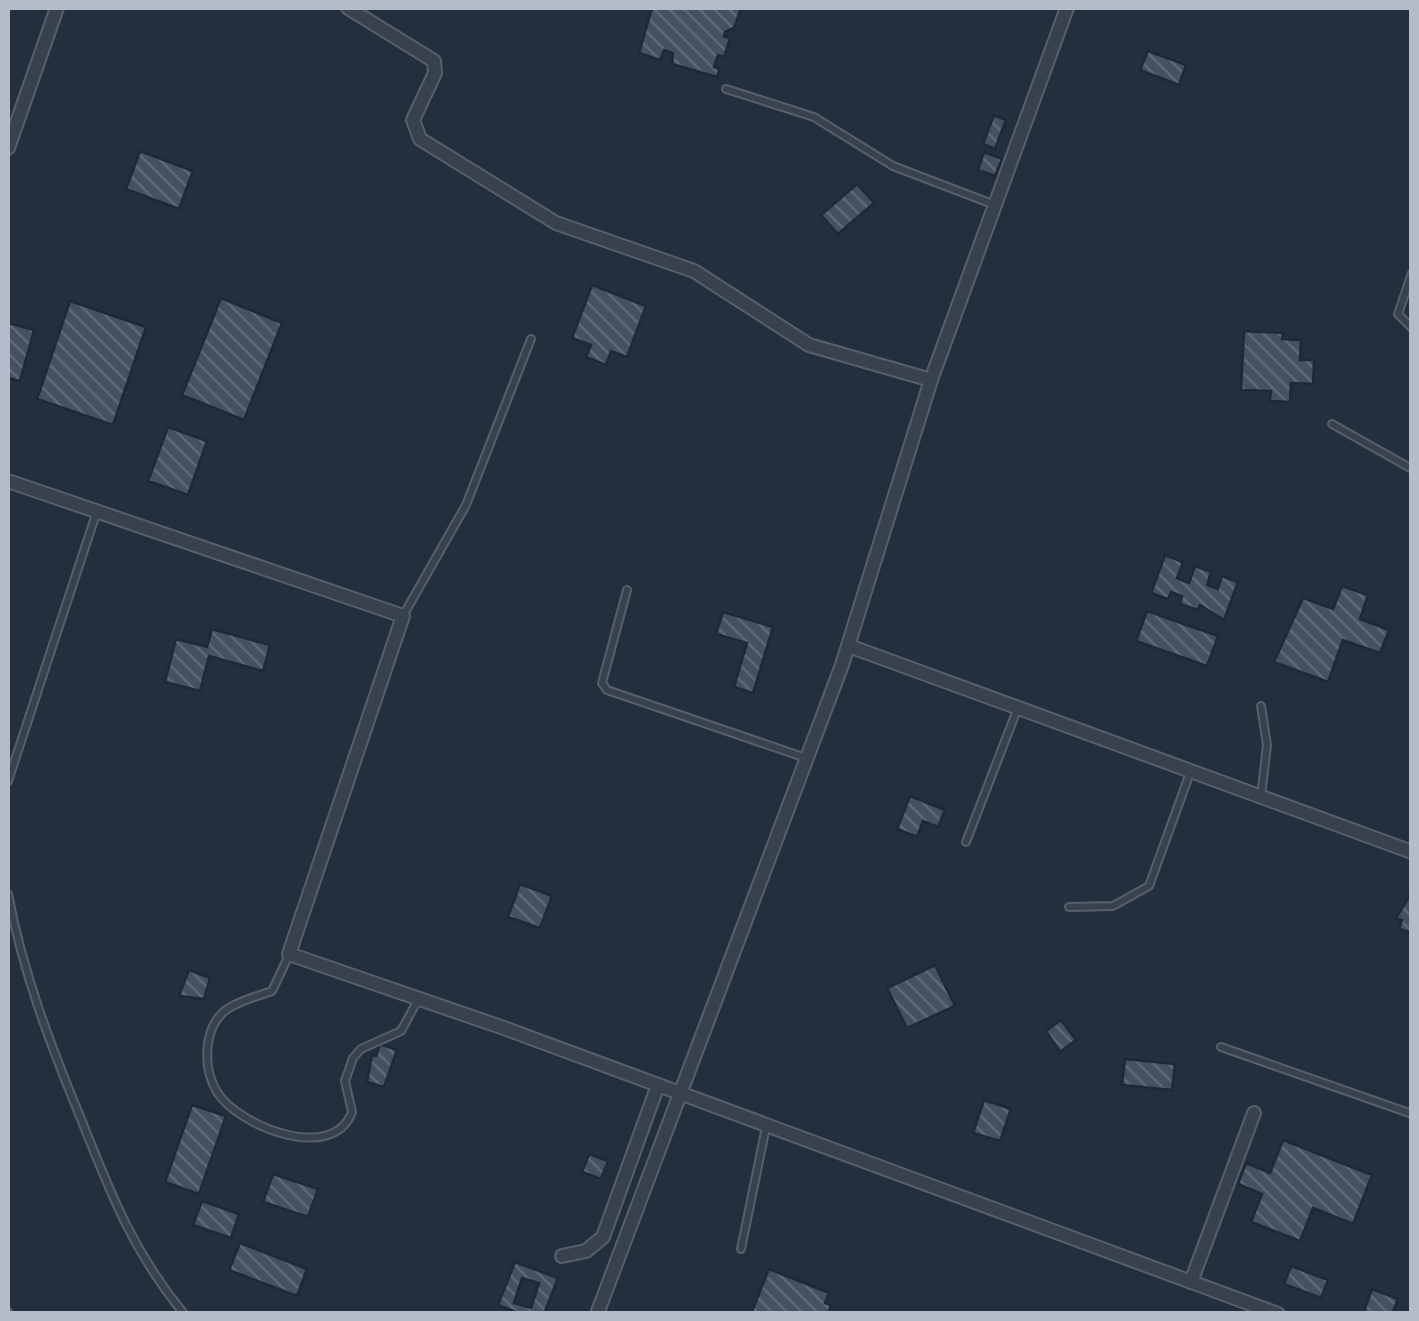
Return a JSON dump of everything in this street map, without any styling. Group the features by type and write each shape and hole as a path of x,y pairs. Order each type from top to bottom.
{"street":[{"path":"8,148 57,8"},
{"path":"348,8 434,61 435,73 413,120 420,139 556,224 694,272 810,345 931,380"},
{"path":"597,1314 849,646 931,380 1067,8"},
{"path":"8,481 404,616 289,954 419,998 1278,1314"},
{"path":"849,646 1412,852"},
{"path":"562,1256 586,1252 603,1238 658,1085"},
{"path":"1192,1282 1254,1113"}],"lane":[{"path":"726,90 814,117 893,166 996,205"},
{"path":"1412,273 1398,314 1412,328"},
{"path":"404,616 466,505 531,339"},
{"path":"1332,424 1412,469"},
{"path":"8,781 97,510"},
{"path":"627,590 602,683 607,690 808,758"},
{"path":"1261,706 1267,745 1261,798"},
{"path":"966,842 1018,709"},
{"path":"1069,908 1113,906 1149,886 1190,772"},
{"path":"8,894 21,965 38,1016 121,1218 153,1276 184,1314"},
{"path":"289,954 272,991 219,1016 212,1028 208,1056 217,1092 230,1105 292,1135 323,1140 343,1129 352,1112 345,1082 353,1058 360,1050 401,1032 419,998"},
{"path":"1222,1047 1412,1114"},
{"path":"741,1249 767,1125"}],"building":[{"path":"652,8 741,8 734,28 725,32 724,36 730,39 724,57 718,55 714,67 720,69 717,77 672,64 673,53 664,50 660,60 639,53"},
{"path":"1148,51 1186,65 1179,85 1140,70"},
{"path":"994,115 1006,120 995,149 983,144"},
{"path":"140,151 193,171 179,209 126,189"},
{"path":"984,152 1002,159 995,176 978,170"},
{"path":"857,184 874,203 838,234 821,215"},
{"path":"592,285 646,306 627,357 611,351 606,365 586,357 591,345 572,338"},
{"path":"221,298 282,323 244,420 182,395"},
{"path":"70,301 146,327 113,425 37,399"},
{"path":"8,323 34,330 20,381 8,378"},
{"path":"1244,331 1283,333 1282,339 1301,340 1300,360 1314,360 1313,384 1291,383 1290,402 1270,401 1271,391 1241,390"},
{"path":"168,427 207,441 188,495 148,481"},
{"path":"1165,555 1183,562 1177,578 1189,583 1195,566 1211,572 1207,585 1218,589 1222,576 1238,582 1224,620 1200,605 1198,610 1180,604 1182,596 1171,592 1168,599 1151,593"},
{"path":"1342,586 1368,595 1360,619 1389,630 1380,653 1343,640 1328,682 1274,662 1303,598 1333,609"},
{"path":"1147,611 1218,636 1207,666 1136,641"},
{"path":"723,612 773,627 753,693 734,687 747,643 716,634"},
{"path":"212,629 270,645 263,671 209,656 200,691 165,682 176,639 207,647"},
{"path":"910,796 945,810 938,827 923,821 917,837 897,829"},
{"path":"520,884 552,896 540,928 508,917"},
{"path":"1412,892 1412,933 1399,929 1402,920 1396,918"},
{"path":"935,965 955,1006 907,1028 887,988"},
{"path":"189,970 210,978 204,999 179,996"},
{"path":"1061,1020 1076,1040 1060,1052 1046,1031"},
{"path":"380,1044 397,1050 384,1087 367,1082 372,1055 376,1056"},
{"path":"1125,1059 1175,1064 1172,1090 1122,1085"},
{"path":"984,1100 1011,1109 1000,1141 973,1133"},
{"path":"192,1105 226,1116 199,1194 165,1182"},
{"path":"1283,1140 1372,1175 1353,1224 1313,1208 1300,1241 1251,1222 1262,1194 1238,1184 1246,1163 1270,1173"},
{"path":"589,1154 608,1161 601,1179 582,1172"},
{"path":"273,1174 318,1189 308,1217 263,1202"},
{"path":"202,1201 239,1214 231,1238 193,1225"},
{"path":"240,1243 307,1269 297,1296 229,1270"},
{"path":"515,1262 558,1278 544,1314 521,1314 498,1305","holes":["522,1278 539,1283 531,1308 514,1303"]},
{"path":"1291,1266 1328,1280 1321,1298 1284,1284"},
{"path":"769,1269 829,1293 825,1303 831,1305 828,1314 751,1314"},
{"path":"1372,1289 1398,1299 1392,1314 1363,1314"}]}
